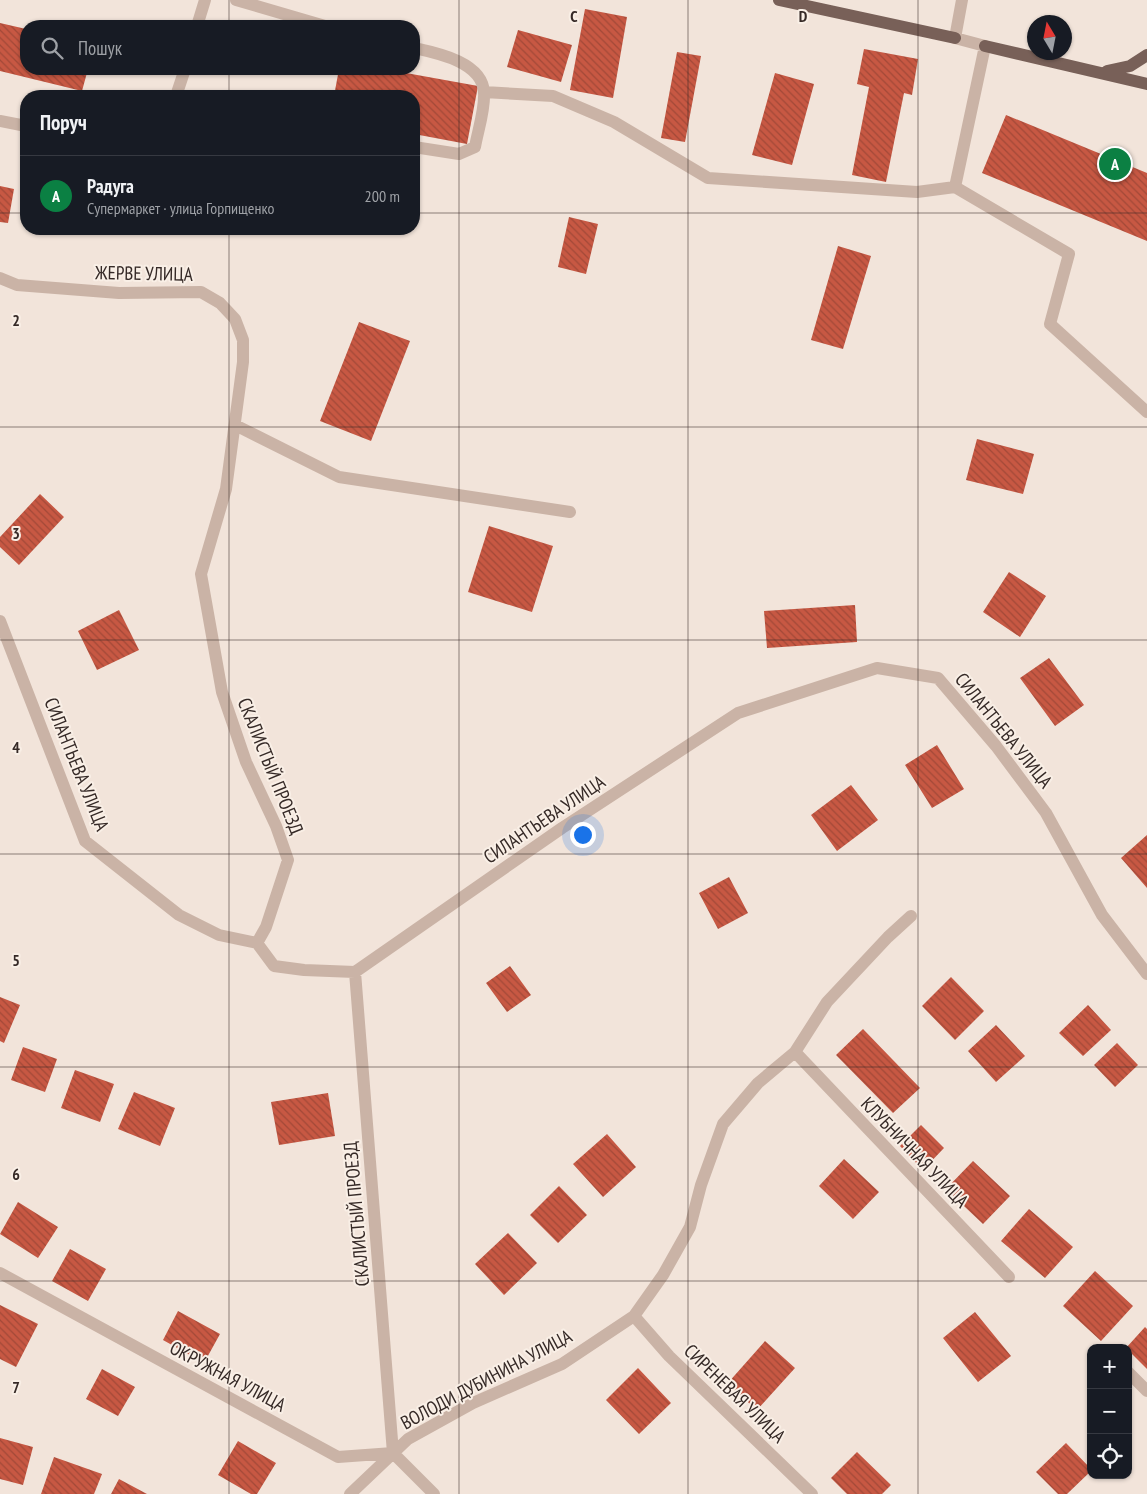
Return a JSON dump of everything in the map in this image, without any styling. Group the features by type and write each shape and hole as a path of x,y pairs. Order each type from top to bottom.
{"main road":[{"path":"779,0 955,38"},
{"path":"986,46 1147,84"},
{"path":"1094,70 1118,69 1130,66 1147,55"}],"street":[{"path":"199,20 205,0"},
{"path":"236,0 304,20"},
{"path":"955,187 986,46 955,38 962,0"},
{"path":"420,49 452,57 478,77 484,92 475,147 459,154 420,148"},
{"path":"178,90 183,75"},
{"path":"484,92 553,96 614,122 708,178 917,192 955,187 1069,254 1050,324 1147,412"},
{"path":"0,121 20,125"},
{"name":"ЖЕРВЕ УЛИЦА","path":"0,278 17,285 119,293 201,292 220,303 234,320 243,340 243,362"},
{"path":"0,288 17,285"},
{"name":"СКАЛИСТЫЙ ПРОЕЗД","path":"243,362 226,490 202,574 222,692 246,762 276,826 288,860 266,927 257,943"},
{"path":"235,425 338,477 570,512"},
{"name":"СИЛАНТЬЕВА УЛИЦА","path":"0,621 85,841 179,915 219,935 257,943"},
{"name":"СИЛАНТЬЕВА УЛИЦА","path":"355,972 562,828 738,714 877,668 938,678 996,746 1046,813 1102,914 1147,974"},
{"name":"ВОЛОДИ ДУБИНИНА УЛИЦА","path":"350,1494 408,1439 473,1403 562,1364 634,1316 663,1276 690,1227 701,1184 723,1124 758,1083 795,1052 827,1002 888,937 911,916"},
{"path":"257,943 274,966 304,970 355,972"},
{"name":"СКАЛИСТЫЙ ПРОЕЗД","path":"355,972 393,1453"},
{"name":"КЛУБНИЧНАЯ УЛИЦА","path":"795,1052 1009,1277"},
{"name":"ОКРУЖНАЯ УЛИЦА","path":"0,1274 338,1457 393,1453"},
{"name":"СИРЕНЕВАЯ УЛИЦА","path":"634,1316 669,1356 812,1494"},
{"path":"1132,1376 1147,1391"},
{"path":"393,1453 434,1494"}],"building":[{"path":"585,9 627,17 613,98 570,90"},
{"path":"0,23 20,28 20,75 86,75 82,90 78,90 0,71"},
{"path":"518,30 572,45 561,82 507,67"},
{"path":"864,49 918,59 912,95 904,93 886,182 852,175 869,87 857,84"},
{"path":"677,52 701,56 685,142 661,138"},
{"path":"775,73 814,84 792,165 752,155"},
{"path":"338,75 417,75 478,86 467,144 420,135 420,90 335,90"},
{"path":"1006,115 1147,173 1147,241 982,173"},
{"path":"0,186 14,189 8,223 0,222"},
{"path":"569,217 598,224 586,274 558,267"},
{"path":"838,246 871,256 843,349 811,340"},
{"path":"359,322 410,341 371,441 320,421"},
{"path":"977,439 1034,454 1023,494 966,480"},
{"path":"40,494 64,517 19,565 0,547 0,537"},
{"path":"489,526 553,546 532,612 468,592"},
{"path":"1009,572 1046,596 1020,637 983,612"},
{"path":"855,605 857,642 767,648 764,611"},
{"path":"119,610 139,650 97,670 78,631"},
{"path":"1049,658 1084,705 1055,726 1020,678"},
{"path":"937,745 964,789 932,808 905,765"},
{"path":"851,785 878,820 837,851 811,815"},
{"path":"1147,835 1147,888 1121,858"},
{"path":"729,877 748,913 718,929 699,893"},
{"path":"510,966 531,995 507,1012 486,983"},
{"path":"951,977 984,1011 955,1040 922,1006"},
{"path":"0,997 20,1005 4,1043 0,1041"},
{"path":"1088,1005 1111,1030 1083,1056 1059,1033"},
{"path":"996,1025 1025,1056 996,1082 968,1051"},
{"path":"863,1029 920,1088 893,1113 836,1055"},
{"path":"1117,1043 1138,1065 1115,1087 1094,1065"},
{"path":"23,1047 57,1059 45,1092 11,1080"},
{"path":"75,1070 114,1084 100,1122 61,1108"},
{"path":"134,1092 175,1108 160,1146 118,1129"},
{"path":"328,1093 335,1136 279,1145 271,1102"},
{"path":"921,1125 944,1148 923,1170 900,1146"},
{"path":"607,1134 636,1167 603,1197 573,1164"},
{"path":"844,1159 879,1192 853,1219 819,1186"},
{"path":"973,1161 1010,1196 983,1224 946,1189"},
{"path":"559,1186 587,1215 558,1243 530,1215"},
{"path":"18,1202 58,1227 38,1258 0,1234"},
{"path":"1029,1209 1073,1247 1045,1278 1001,1241"},
{"path":"508,1233 537,1263 504,1295 475,1264"},
{"path":"70,1249 106,1269 88,1301 52,1281"},
{"path":"1095,1271 1133,1306 1101,1341 1063,1306"},
{"path":"0,1305 38,1324 16,1367 0,1359"},
{"path":"178,1311 220,1334 204,1363 163,1340"},
{"path":"975,1312 1011,1356 978,1382 943,1338"},
{"path":"1145,1327 1147,1329 1147,1369 1132,1354 1132,1344 1130,1344"},
{"path":"765,1341 795,1368 757,1410 727,1384"},
{"path":"638,1368 671,1403 639,1434 606,1400"},
{"path":"102,1369 135,1387 118,1416 86,1399"},
{"path":"0,1438 33,1447 23,1485 0,1479"},
{"path":"238,1441 276,1463 257,1494 251,1494 218,1475"},
{"path":"1066,1443 1087,1465 1087,1475 1067,1494 1058,1494 1036,1472"},
{"path":"857,1452 891,1485 882,1494 847,1494 831,1478"},
{"path":"54,1457 102,1474 94,1494 41,1494"},
{"path":"119,1479 147,1494 111,1494"}],"place":[{"name":"Радуга","path":"1115,164"}]}
